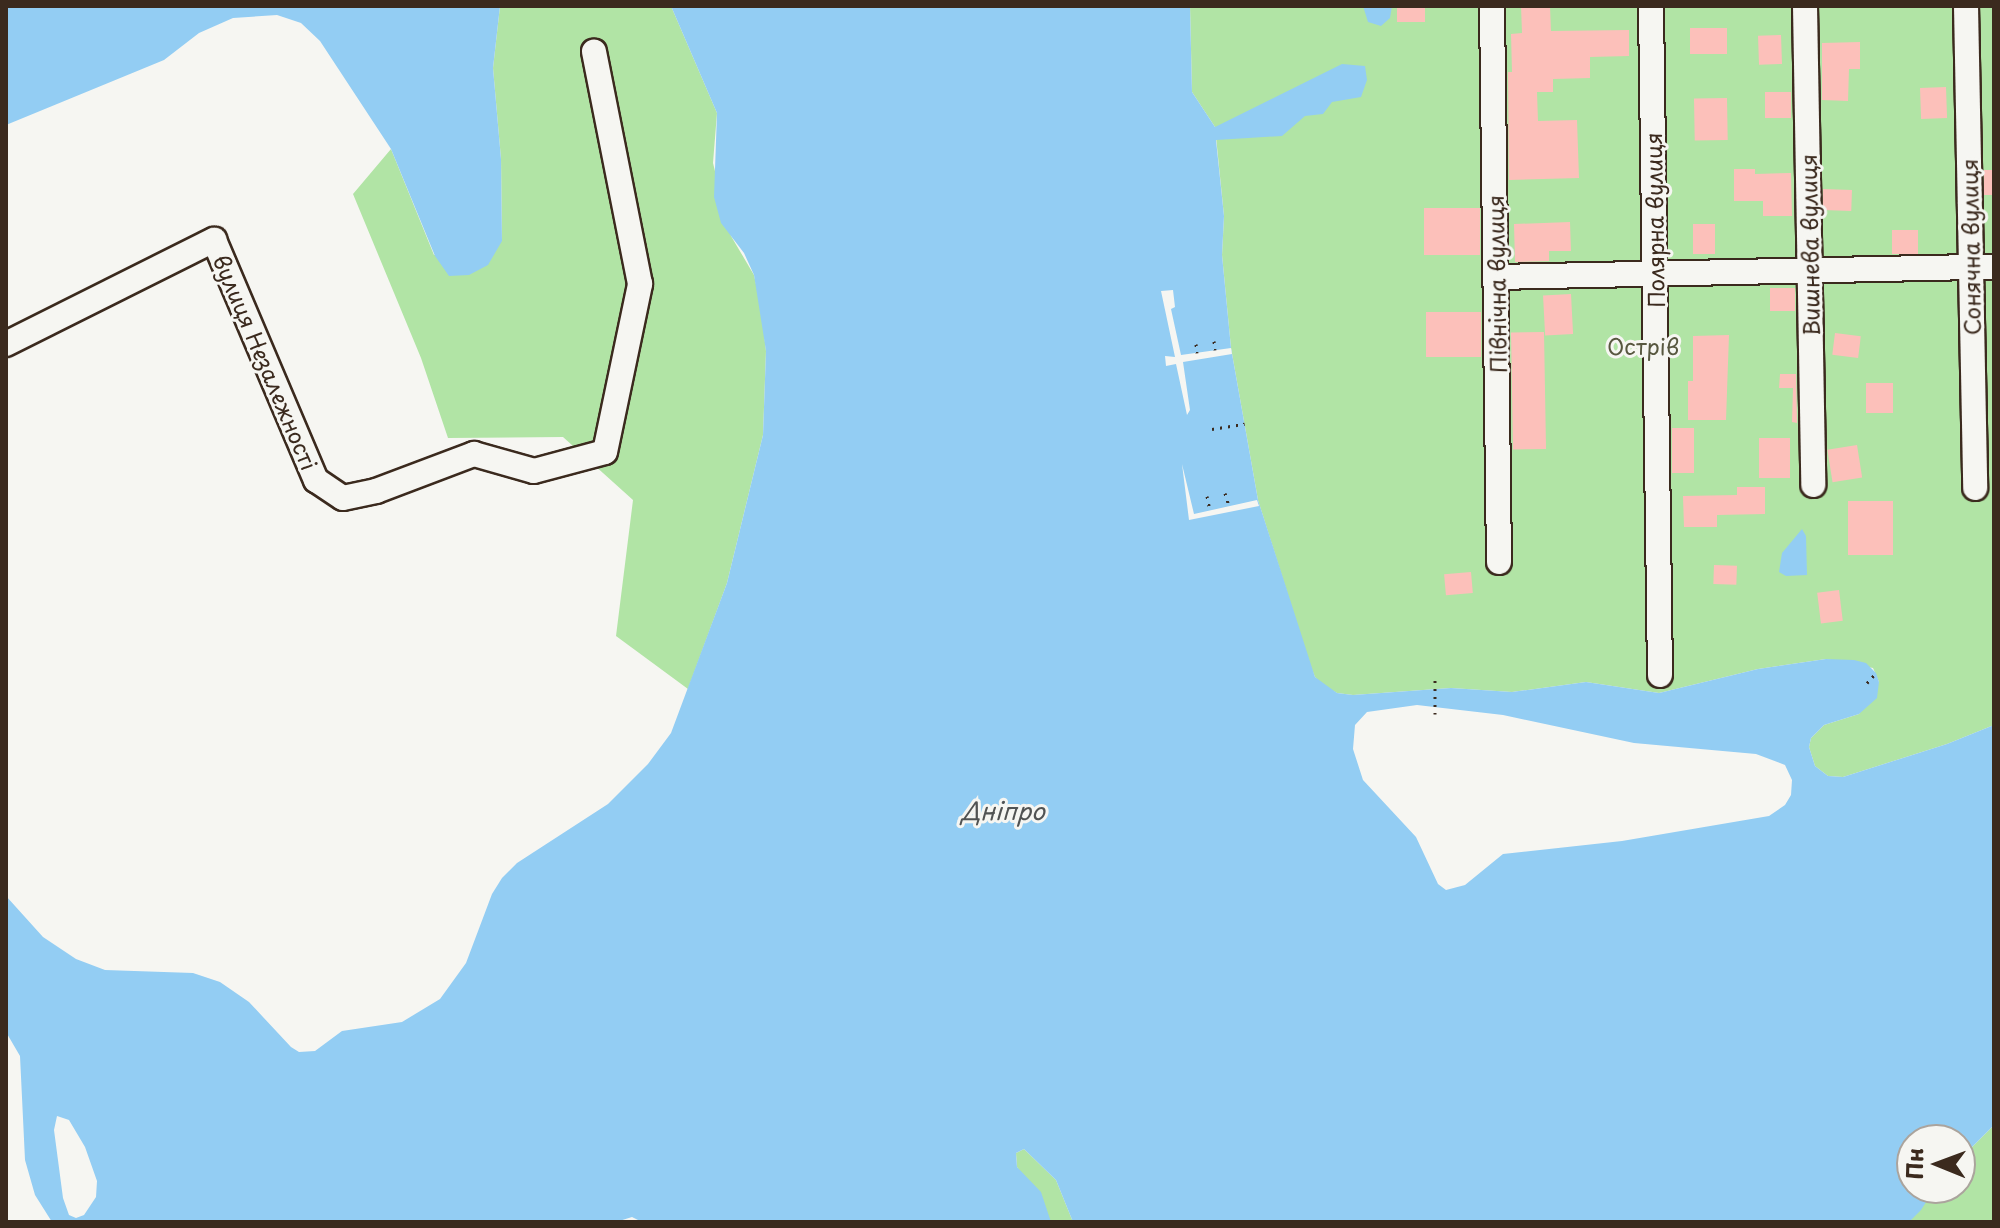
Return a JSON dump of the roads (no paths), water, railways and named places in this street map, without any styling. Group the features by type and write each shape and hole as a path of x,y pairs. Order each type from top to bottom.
{"street":[{"name":"Північна вулиця","path":"1492,6 1499,562"},
{"name":"Полярна вулиця","path":"1651,6 1660,675"},
{"name":"Вишнева вулиця","path":"1805,6 1813,485"},
{"name":"Сонячна вулиця","path":"1966,6 1982,267 1975,488"},
{"name":"вулиця Незалежності","path":"6,344 214,240 316,480 343,498 376,491 474,454 534,471 605,452 640,284 594,51"},
{"path":"1496,277 1982,267"}],"water":[{"path":"6,6 500,6 493,68 501,159 502,241 488,265 469,275 449,276 435,256 391,149 320,41 301,23 277,15 233,18 199,33 164,60 6,125"},
{"name":"Дніпро","path":"671,6 1190,6 1192,92 1215,127 1342,64 1365,66 1367,80 1361,97 1332,102 1323,114 1305,116 1282,136 1216,140 1224,216 1222,255 1231,348 1258,500 1315,677 1337,693 1353,695 1451,688 1512,692 1586,682 1659,693 1758,669 1826,659 1866,663 1876,673 1879,682 1877,698 1859,714 1824,725 1811,738 1809,747 1815,766 1828,776 1843,777 1947,744 1994,725 1994,1125 1976,1143 1976,1124 1896,1124 1896,1204 1925,1204 1909,1222 1073,1222 1056,1180 1024,1149 1016,1153 1017,1167 1041,1192 1051,1222 642,1222 632,1217 616,1222 52,1222 35,1195 25,1160 20,1056 6,1032 6,896 43,937 76,959 105,970 193,973 220,982 249,1002 291,1047 299,1052 315,1051 342,1031 402,1022 440,999 466,963 492,894 502,878 517,863 608,804 648,764 671,733 727,583 763,435 766,351 754,275 744,253 721,223 714,197 717,113","holes":["1417,705 1503,715 1634,743 1756,754 1785,765 1792,780 1791,795 1785,805 1769,816 1622,841 1503,854 1465,885 1446,890 1438,884 1416,837 1363,780 1353,749 1355,725 1367,712","57,1116 69,1120 85,1147 97,1181 96,1197 84,1215 76,1218 69,1215 63,1198 54,1130"]},
{"path":"1363,6 1392,6 1390,18 1381,26 1368,22"},
{"path":"1802,529 1806,536 1807,575 1786,576 1779,572 1782,553"}],"park label":[{"name":"Острів","path":"1643,346"}]}
